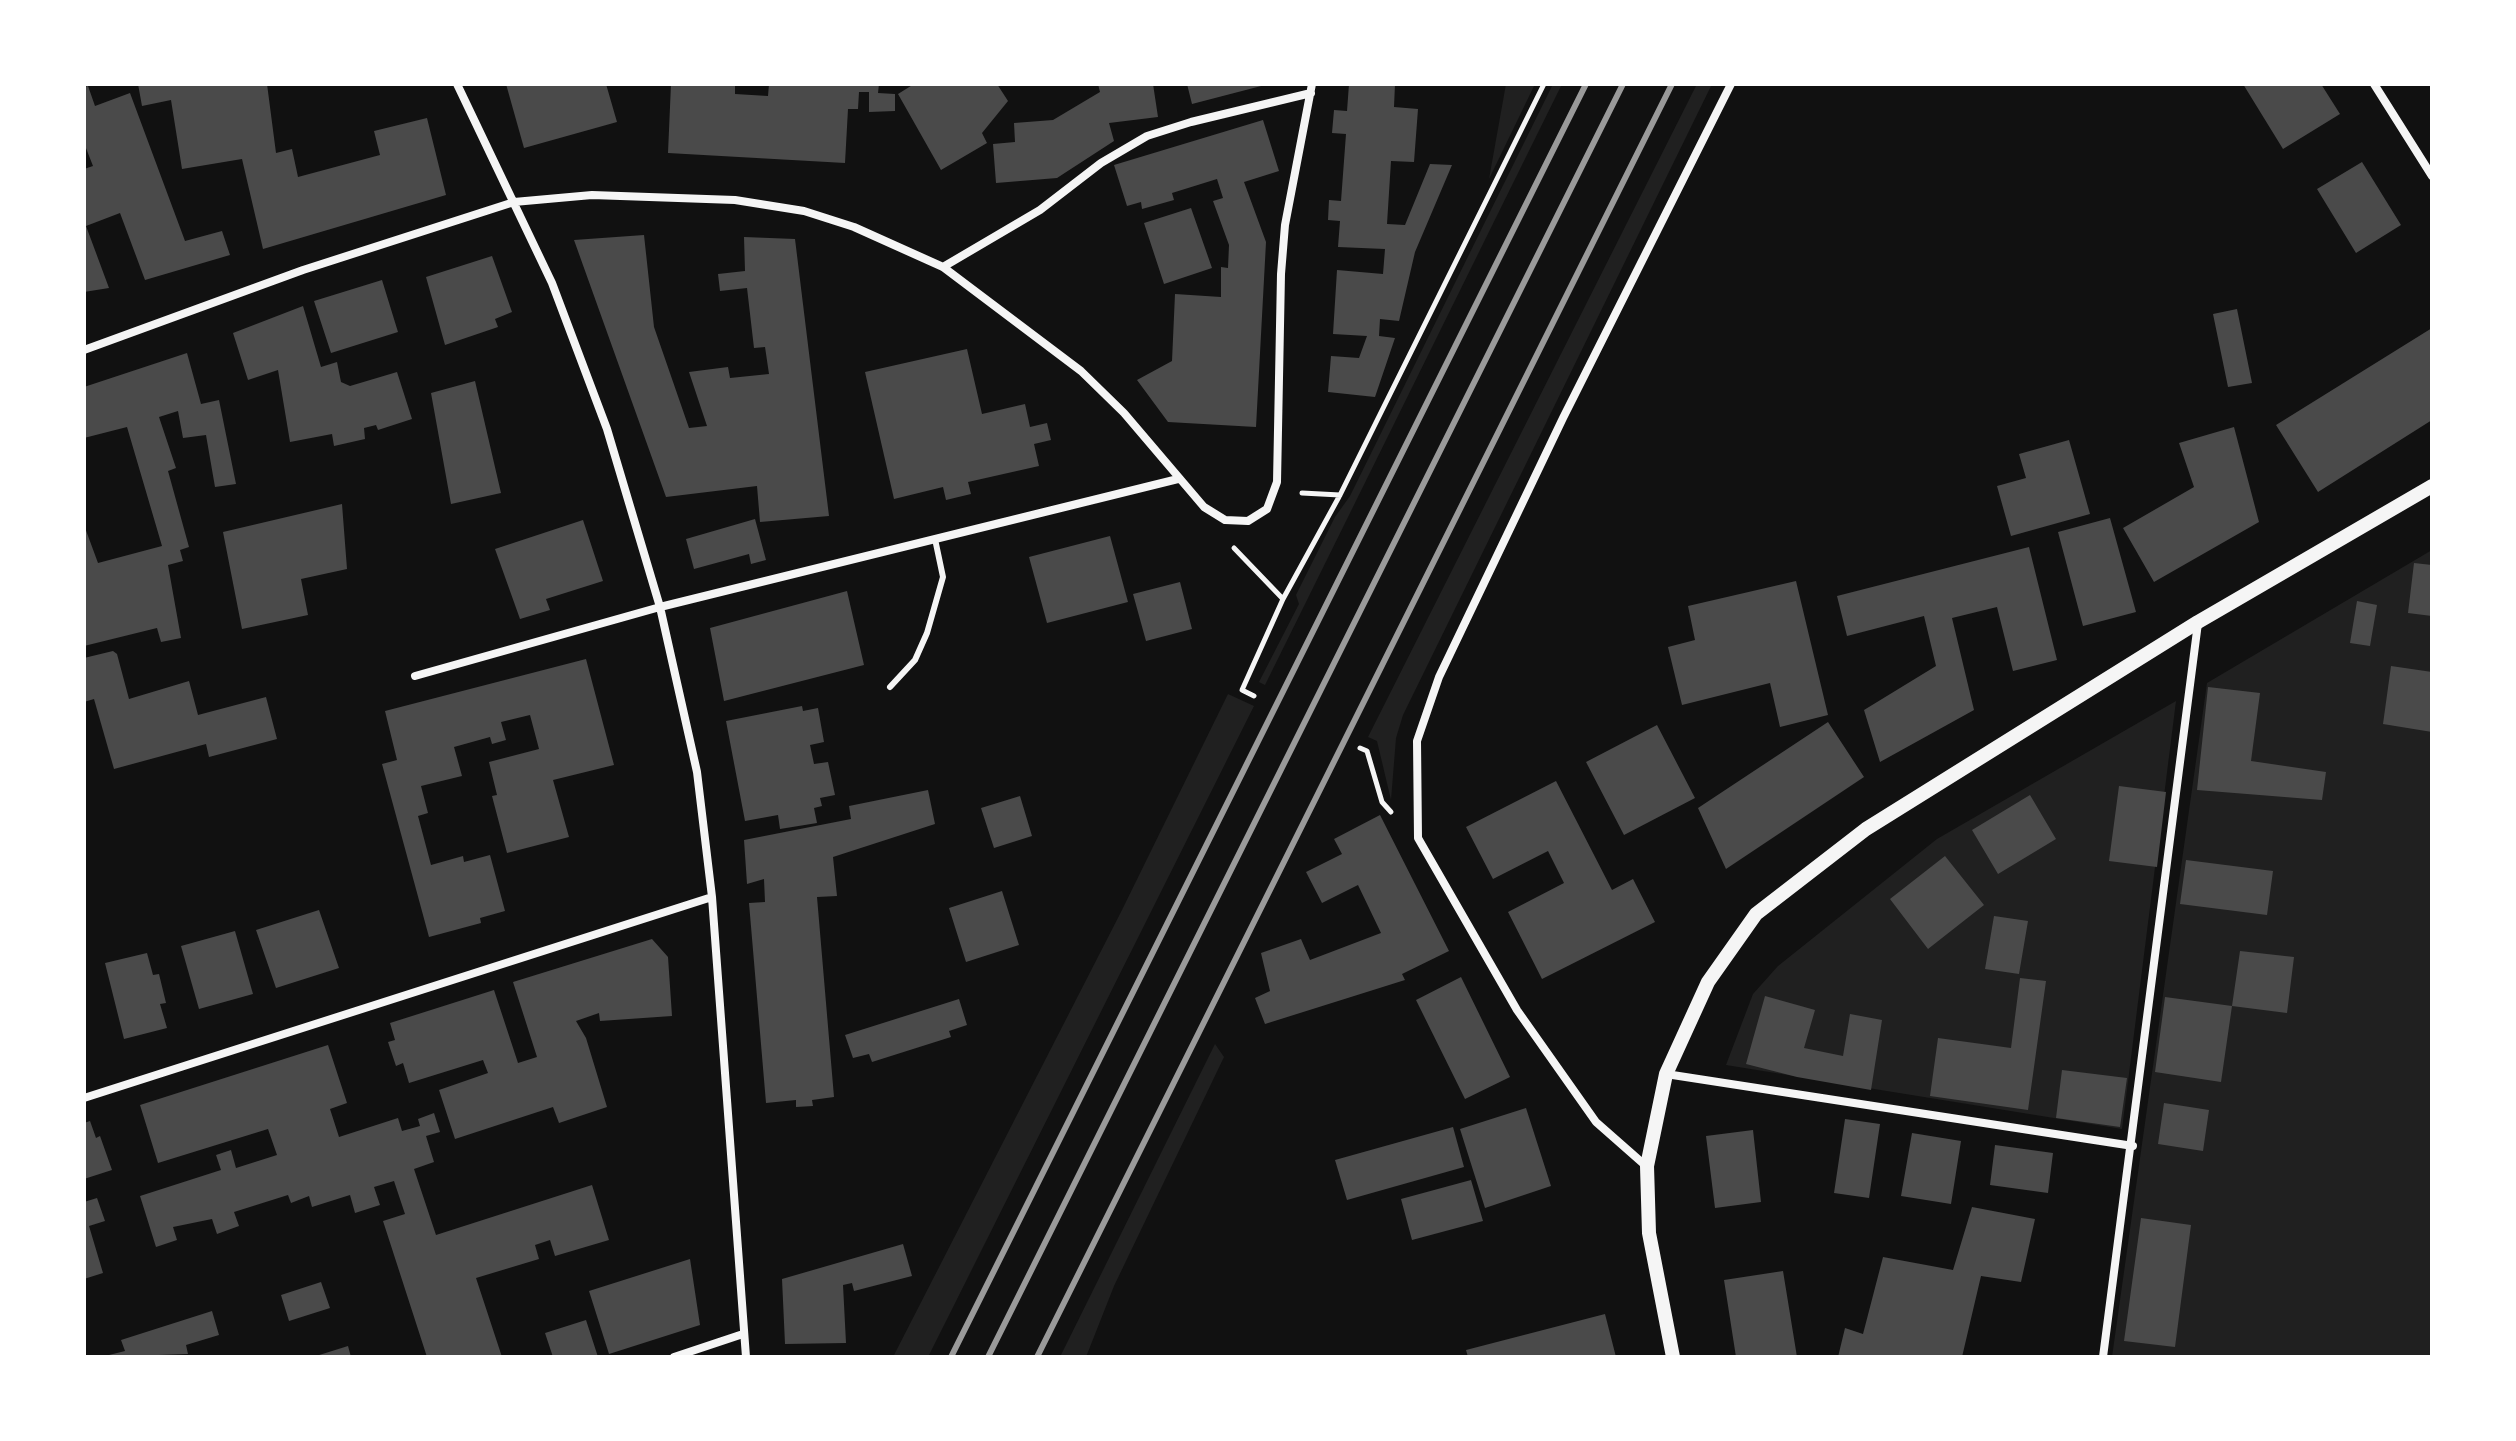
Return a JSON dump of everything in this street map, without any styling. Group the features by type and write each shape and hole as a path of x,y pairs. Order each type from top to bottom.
{"street":[{"path":"457,84 552,283 607,429 660,607 697,772 712,897 746,1357"},
{"path":"1647,1166 1596,1122 1525,1023 1418,838 1417,741 1439,677 1556,432 1731,84"},
{"path":"2374,84 2432,176"},
{"path":"84,350 303,270 514,202 592,195 735,200 804,211 854,227 943,267 1081,371 1124,413 1178,479 1217,517 1248,521 1267,509 1276,492 1285,225 1312,88 1147,136 1101,163 1040,210 943,267"},
{"path":"415,676 660,607 1178,479"},
{"path":"1673,1357 1649,1233 1647,1166 1666,1074 1708,982 1756,914 1866,829 2198,622 2432,486"},
{"path":"2103,1357 2133,1146 2198,622"},
{"path":"84,1098 712,897"},
{"path":"1666,1074 2133,1146"},
{"path":"674,1357 743,1334"}],"lane":[{"path":"890,687 915,660 927,633 943,577 935,539"}],"path":[{"path":"1254,696 1242,690 1283,599 1340,495 1544,84"},
{"path":"1276,492 1340,495"},
{"path":"1217,517 1221,535 1283,599"},
{"path":"1360,748 1367,751 1382,802"}],"shaded area":[{"path":"1506,84 1535,84 1489,179"},
{"path":"1553,84 1562,84 1265,685 1259,682 1299,604 1296,595 1335,517 1350,496"},
{"path":"1697,84 1712,84 1403,715 1396,738 1391,800 1377,741 1368,737"},
{"path":"2432,550 2432,1357 2112,1357 2207,683"},
{"path":"1228,694 1254,706 928,1357 893,1357 1121,912"},
{"path":"2176,701 2122,1129 1726,1065 1753,994 1778,966 1937,839"},
{"path":"1215,1044 1224,1057 1114,1286 1086,1357 1060,1357"}],"building":[{"path":"138,84 267,84 276,153 292,149 298,177 380,155 374,131 427,118 446,195 263,249 242,159 182,169 171,100 142,106"},
{"path":"506,84 606,84 617,122 524,148"},
{"path":"671,84 735,84 735,94 768,96 769,84 879,84 878,93 895,94 895,111 869,112 869,92 859,92 858,109 848,109 845,163 668,153"},
{"path":"914,84 997,84 1008,101 982,133 987,143 941,170 898,94"},
{"path":"1098,84 1153,84 1158,117 1109,123 1114,141 1057,178 996,183 993,144 1015,142 1014,123 1053,120 1100,92"},
{"path":"1187,84 1265,84 1265,85 1192,104"},
{"path":"1349,84 1395,84 1394,107 1418,109 1414,162 1391,161 1387,224 1405,225 1430,164 1452,165 1415,252 1399,321 1380,319 1379,336 1395,338 1375,397 1328,392 1331,356 1359,358 1367,336 1333,334 1337,270 1383,274 1385,249 1338,247 1340,221 1328,220 1329,200 1341,201 1346,134 1332,133 1334,110 1347,111"},
{"path":"2243,84 2321,84 2340,114 2283,149"},
{"path":"88,86 95,106 130,93 185,241 222,231 230,255 145,280 120,213 86,226 109,288 84,292 84,169 93,166 84,143 84,87"},
{"path":"1263,120 1279,171 1244,182 1266,242 1256,427 1168,422 1137,380 1172,361 1175,294 1221,297 1221,267 1228,268 1229,245 1213,201 1223,198 1217,179 1172,193 1174,200 1142,209 1141,202 1127,206 1114,165"},
{"path":"2362,162 2401,225 2356,253 2317,189"},
{"path":"1191,208 1212,268 1164,284 1144,223"},
{"path":"644,235 654,327 689,428 707,426 689,372 728,367 730,378 769,374 765,347 754,348 747,288 720,291 718,274 745,271 744,237 795,239 829,516 760,522 757,486 666,497 574,240"},
{"path":"492,256 512,312 495,319 498,327 445,345 426,277"},
{"path":"382,280 398,332 331,353 314,301"},
{"path":"303,306 321,367 337,362 341,382 350,386 397,372 412,419 378,430 376,425 364,428 365,439 334,446 332,434 290,442 278,370 248,380 233,333"},
{"path":"2237,309 2252,383 2228,387 2213,314"},
{"path":"2432,328 2432,420 2318,492 2276,425"},
{"path":"967,349 982,414 1025,404 1030,427 1047,423 1051,440 1034,444 1039,466 968,482 971,494 946,500 943,487 894,499 865,372"},
{"path":"187,353 201,404 219,400 236,484 215,487 206,435 183,438 178,411 159,417 176,468 168,471 189,547 180,550 183,561 168,565 181,638 161,642 157,628 84,646 84,525 98,563 162,546 127,427 84,438 84,387"},
{"path":"475,381 501,493 451,504 431,393"},
{"path":"2234,427 2259,522 2154,582 2123,528 2194,487 2179,443"},
{"path":"2069,440 2090,514 2011,536 1997,486 2026,478 2019,454"},
{"path":"342,504 347,569 301,579 308,615 242,629 223,532"},
{"path":"2110,518 2136,612 2083,626 2058,532"},
{"path":"755,519 766,560 751,564 749,554 694,569 686,539"},
{"path":"583,520 603,581 546,599 550,610 520,619 495,549"},
{"path":"1110,536 1128,602 1047,623 1029,557"},
{"path":"2029,547 2057,660 2013,671 1997,607 1952,618 1974,710 1880,762 1864,710 1936,666 1924,616 1847,636 1837,596"},
{"path":"2414,563 2432,565 2432,616 2408,613"},
{"path":"1796,581 1828,715 1780,727 1770,683 1682,705 1668,647 1695,640 1688,606"},
{"path":"1180,582 1192,629 1146,641 1133,594"},
{"path":"847,591 864,665 724,701 710,628"},
{"path":"2357,601 2377,605 2370,646 2350,643"},
{"path":"113,651 117,654 129,699 189,681 198,715 266,697 277,739 209,757 206,744 114,769 94,699 84,702 84,658"},
{"path":"586,659 614,765 553,780 569,837 507,853 492,796 497,795 489,762 539,749 530,715 501,722 506,740 492,744 490,737 454,747 462,776 421,786 428,813 418,816 431,865 463,856 464,862 490,855 505,911 480,918 481,923 429,937 382,764 397,760 385,711"},
{"path":"2391,666 2432,672 2432,732 2383,724"},
{"path":"2208,687 2260,693 2251,761 2326,772 2322,800 2197,790"},
{"path":"802,706 803,711 818,708 824,742 810,745 814,764 828,762 835,795 820,798 822,806 814,808 817,823 780,829 778,815 745,821 726,721"},
{"path":"1828,722 1864,777 1726,869 1698,808"},
{"path":"1657,725 1695,798 1624,835 1586,762"},
{"path":"1556,781 1612,890 1633,879 1655,922 1542,979 1508,912 1564,883 1548,851 1493,879 1466,827"},
{"path":"2119,786 2166,792 2157,867 2109,861"},
{"path":"928,790 935,824 833,857 837,896 817,897 834,1097 812,1100 813,1106 796,1107 796,1100 766,1103 749,903 765,902 764,879 747,884 744,840 851,819 849,806"},
{"path":"2030,795 2056,839 1998,874 1972,830"},
{"path":"1020,796 1032,836 994,848 981,808"},
{"path":"1380,815 1449,951 1402,974 1405,980 1265,1024 1255,998 1270,991 1261,953 1301,939 1310,960 1381,933 1358,885 1322,903 1306,872 1342,854 1334,839"},
{"path":"1945,856 1984,905 1928,949 1890,899"},
{"path":"2186,860 2273,871 2267,915 2180,904"},
{"path":"1002,891 1019,945 966,962 949,908"},
{"path":"319,910 339,968 276,988 256,930"},
{"path":"1994,916 2028,921 2019,974 1985,969"},
{"path":"235,931 253,994 199,1009 181,946"},
{"path":"652,939 668,957 672,1016 600,1021 599,1013 576,1021 586,1038 607,1107 559,1123 553,1107 455,1139 439,1090 488,1073 483,1060 409,1083 403,1063 396,1066 388,1042 395,1040 390,1023 494,990 518,1063 537,1057 513,982"},
{"path":"2240,951 2294,957 2287,1013 2232,1006"},
{"path":"147,953 153,975 159,974 166,1003 160,1004 167,1028 124,1039 105,963"},
{"path":"1461,977 1510,1077 1465,1099 1416,1000"},
{"path":"2020,978 2046,981 2028,1110 1930,1096 1938,1038 2011,1048"},
{"path":"1765,996 1815,1010 1804,1048 1843,1056 1850,1014 1882,1020 1871,1090 1746,1064"},
{"path":"2165,997 2232,1006 2221,1082 2155,1072"},
{"path":"959,999 967,1025 949,1031 951,1037 872,1062 869,1054 853,1058 845,1035"},
{"path":"328,1045 347,1103 330,1109 339,1137 398,1118 402,1131 420,1126 418,1119 434,1113 440,1132 426,1136 434,1162 414,1169 436,1235 592,1185 609,1240 555,1256 550,1240 535,1245 539,1259 476,1278 502,1357 427,1357 383,1221 405,1214 394,1181 374,1187 380,1205 355,1213 350,1195 312,1207 309,1196 291,1203 288,1195 234,1212 239,1226 217,1234 212,1219 173,1227 177,1240 156,1247 140,1196 221,1170 216,1155 231,1150 236,1168 277,1155 268,1129 158,1163 140,1105"},
{"path":"2062,1070 2127,1078 2120,1127 2056,1118"},
{"path":"2164,1103 2209,1110 2203,1151 2158,1144"},
{"path":"1526,1108 1551,1186 1485,1208 1460,1129"},
{"path":"1845,1119 1880,1124 1869,1198 1834,1193"},
{"path":"90,1121 96,1138 100,1136 112,1170 84,1179 84,1123"},
{"path":"1453,1127 1464,1167 1347,1200 1335,1160"},
{"path":"1753,1130 1761,1202 1715,1208 1706,1136"},
{"path":"1912,1133 1961,1141 1951,1204 1901,1196"},
{"path":"1995,1145 2053,1153 2048,1193 1990,1185"},
{"path":"1471,1180 1483,1221 1412,1240 1401,1199"},
{"path":"97,1198 105,1221 89,1226 103,1273 84,1279 84,1202"},
{"path":"1972,1207 2035,1219 2021,1282 1981,1276 1962,1357 1838,1357 1845,1328 1863,1334 1883,1257 1953,1270"},
{"path":"2141,1218 2191,1225 2175,1347 2124,1341"},
{"path":"903,1244 912,1276 854,1291 852,1283 843,1285 846,1343 785,1344 782,1279"},
{"path":"690,1259 700,1325 609,1354 589,1291"},
{"path":"1783,1271 1797,1357 1736,1357 1724,1280"},
{"path":"321,1282 330,1308 289,1321 281,1295"},
{"path":"212,1311 219,1335 186,1345 188,1354 101,1357 125,1351 121,1340"},
{"path":"1605,1314 1616,1357 1468,1357 1466,1350"},
{"path":"586,1320 598,1357 553,1357 545,1333"},
{"path":"348,1346 351,1357 316,1357 316,1356"}],"railway":[{"path":"951,1357 1586,84"},
{"path":"988,1357 1623,84"},
{"path":"1037,1357 1672,84"}]}
